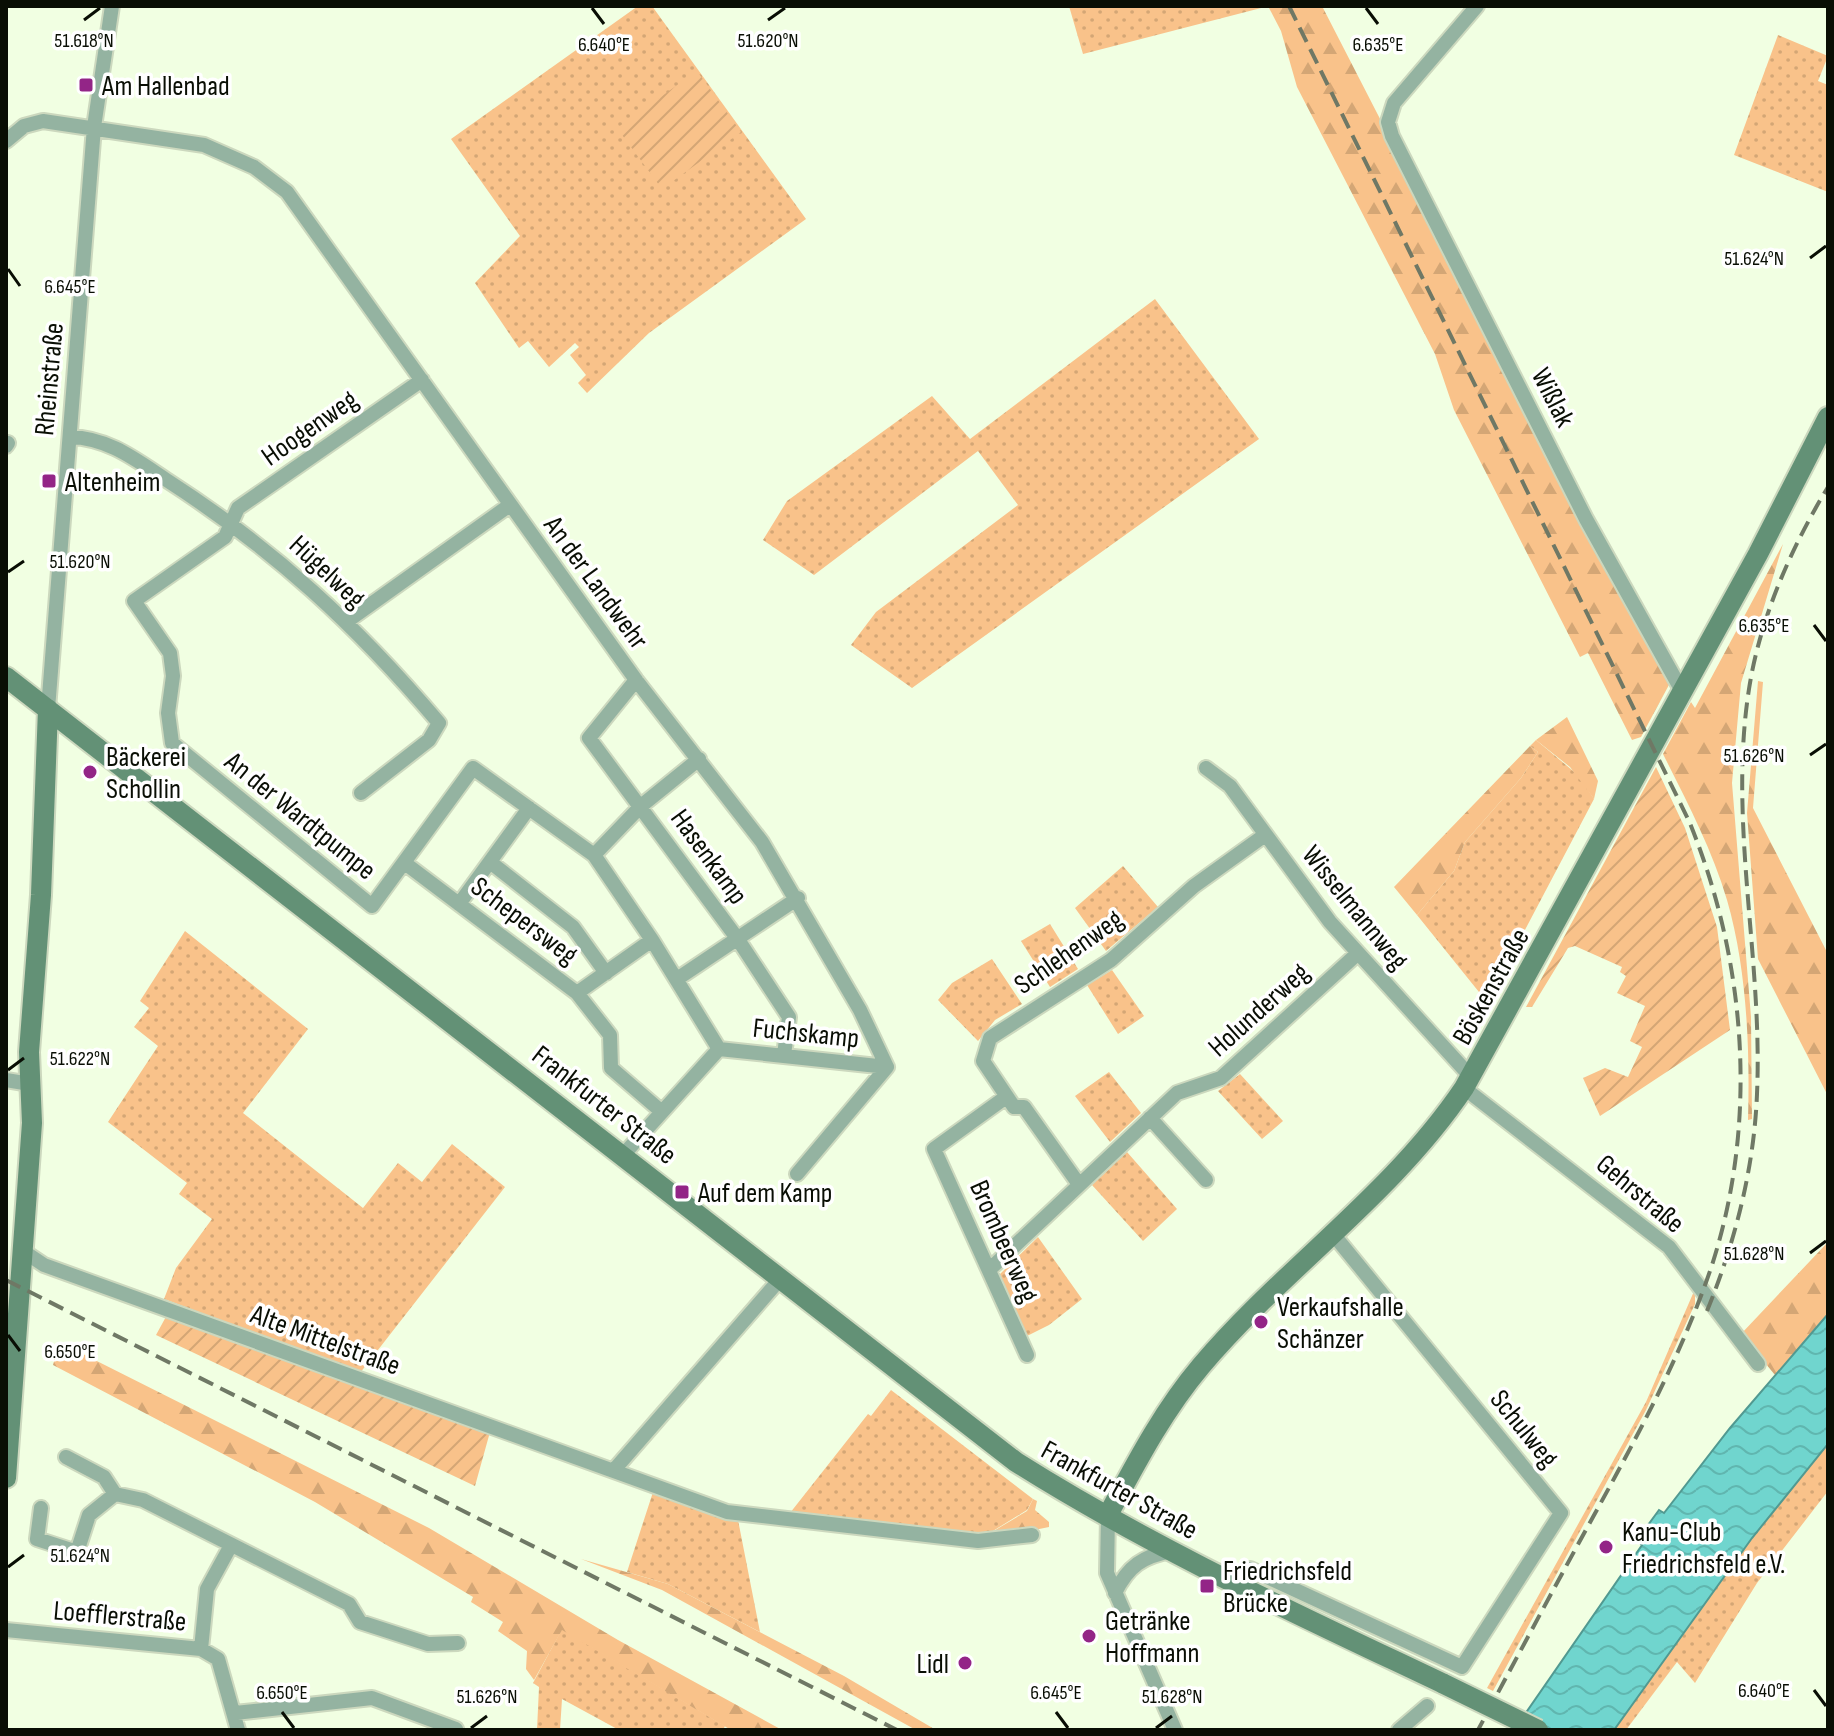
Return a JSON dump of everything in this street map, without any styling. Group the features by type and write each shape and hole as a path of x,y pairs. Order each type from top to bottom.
{"main road":[{"name":"Böskenstraße","path":"1108,1515 1157,1424 1200,1367 1403,1167 1442,1121 1468,1083 1828,417"},
{"name":"Frankfurter Straße","path":"6,677 624,1154 977,1434 1083,1504 1224,1580 1538,1730"},
{"path":"6,1478 32,1123 30,1084 48,709"}],"street":[{"name":"Rheinstraße","path":"48,709 94,127 112,6"},
{"name":"Wißlak","path":"1477,6 1394,103 1388,122 1392,136 1586,519 1682,691"},
{"name":"An der Landwehr","path":"6,141 24,126 43,121 204,145 265,175 287,192 636,680 762,842 798,898 860,1010 887,1067"},
{"name":"Hoogenweg","path":"232,522 238,508 422,380"},
{"name":"Hügelweg","path":"70,437 109,443 232,522 292,570 346,622 391,667 439,723 429,740 361,793"},
{"path":"346,622 510,505"},
{"name":"An der Wardtpumpe","path":"232,522 225,537 134,601 170,653 173,676 168,713 172,743 372,906 406,864 473,768 529,808"},
{"name":"Hasenkamp","path":"636,680 589,738 737,938 789,1017 784,1055"},
{"name":"Hasenkamp","path":"594,855 641,806 699,759"},
{"name":"Wisselmannweg","path":"1206,768 1230,786 1357,954 1468,1083"},
{"path":"459,904 529,808 594,855 652,940 719,1049 624,1154"},
{"name":"Schlehenweg","path":"1078,1183 1024,1107 1014,1107 983,1061 990,1038 1111,960 1194,886 1265,835"},
{"path":"490,862 573,927 606,973"},
{"name":"Schepersweg","path":"406,864 577,993 652,940"},
{"path":"677,979 798,898"},
{"name":"Holunderweg","path":"990,1269 1177,1093 1221,1078 1357,954"},
{"path":"577,993 610,1035 611,1068 662,1112"},
{"name":"Fuchskamp","path":"719,1049 887,1067"},
{"path":"797,1174 887,1067"},
{"path":"6,1080 30,1084"},
{"name":"Gehrstraße","path":"1468,1083 1669,1247 1758,1364"},
{"name":"Brombeerweg","path":"1006,1097 934,1149 1027,1355"},
{"path":"1150,1118 1206,1180"},
{"name":"Schulweg","path":"1224,1580 1250,1569 1462,1667 1561,1513 1333,1234"},
{"name":"Alte Mittelstraße","path":"23,1251 44,1265 748,1516 978,1541 1032,1535"},
{"path":"614,1470 781,1278"},
{"path":"66,1457 104,1477 115,1494 143,1500 230,1547 349,1604 360,1622 428,1644 458,1643"},
{"path":"41,1508 37,1539 77,1552 89,1515 115,1494"},
{"path":"1108,1515 1107,1573 1175,1730"},
{"path":"201,1649 207,1589 230,1547"},
{"path":"1115,1593 1127,1570 1138,1561 1174,1551"},
{"name":"Loefflerstraße","path":"6,1630 201,1649 218,1659 238,1730"},
{"path":"235,1713 372,1698 456,1729"},
{"path":"1399,1730 1427,1706"}],"green space":[{"path":"638,6 652,6 806,219 649,333 587,393 578,383 586,375 570,355 579,347 575,343 549,367 528,341 519,348 475,283 520,236 451,139"},
{"path":"1069,6 1265,6 1265,7 1083,54"},
{"path":"1268,6 1322,6 1670,683 1641,737 1632,740 1588,653 1580,657 1454,410 1435,354 1297,87 1281,31"},
{"path":"1778,35 1828,56 1818,81 1828,85 1828,192 1734,155"},
{"path":"697,71 741,132 662,189 617,128"},
{"path":"1155,299 1259,439 912,688 851,645 876,612 1018,505 978,451 814,575 763,540 787,501 932,396 970,439"},
{"path":"1783,544 1741,683 1732,783 1751,1017 1752,1119 1748,1120 1746,1009 1734,926 1714,862 1663,754 1691,702 1695,708"},
{"path":"1758,681 1763,682 1753,808 1828,954 1828,1096 1758,959 1747,813"},
{"path":"1567,717 1598,781 1594,799 1570,767 1536,740"},
{"path":"1536,740 1578,775 1594,799 1487,1002 1417,915 1454,871 1465,842 1521,778 1538,752 1530,746"},
{"path":"1530,746 1538,752 1521,778 1465,842 1454,871 1417,915 1394,887"},
{"path":"1656,767 1685,828 1717,927 1730,1030 1600,1116 1583,1078 1605,1068 1628,1077 1642,1047 1630,1041 1645,1006 1617,993 1626,976 1620,972 1622,967 1575,946 1568,948 1532,1007 1526,1007"},
{"path":"1123,866 1158,907 1106,951 1075,908"},
{"path":"1050,924 1078,969 1050,987 1021,941"},
{"path":"185,931 308,1029 243,1113 363,1208 398,1163 422,1182 452,1144 505,1187 360,1373 164,1299 176,1268 212,1219 179,1194 187,1183 108,1122 158,1046 134,1027 149,1008 140,1001"},
{"path":"992,959 1022,1004 995,1020 978,1041 938,1000 952,983"},
{"path":"1112,970 1144,1016 1118,1034 1087,985"},
{"path":"1109,1072 1141,1113 1110,1142 1075,1096"},
{"path":"1240,1074 1283,1121 1262,1139 1218,1091"},
{"path":"1127,1152 1177,1209 1143,1241 1092,1185"},
{"path":"1038,1237 1082,1299 1049,1325 1027,1336 999,1275"},
{"path":"1828,1242 1828,1314 1775,1375 1741,1334"},
{"path":"1695,1289 1695,1304 1646,1410 1493,1691 1487,1688 1646,1402"},
{"path":"168,1313 490,1432 475,1486 156,1335"},
{"path":"59,1342 429,1528 618,1640 782,1730 731,1730 562,1630 534,1680 526,1669 527,1651 498,1631 503,1622 471,1602 473,1597 315,1502 53,1365"},
{"path":"891,1390 1033,1499 1027,1510 988,1534 995,1538 790,1513 868,1414 871,1416"},
{"path":"1828,1444 1828,1491 1757,1583 1695,1683 1677,1662 1626,1730 1614,1730 1752,1538"},
{"path":"654,1489 738,1520 760,1632 668,1584 627,1572"},
{"path":"1033,1499 1037,1501 1035,1510 1049,1522 1049,1527 1005,1536 987,1535 1027,1511"},
{"path":"581,1559 668,1584 844,1676 936,1730 916,1730 662,1590"},
{"path":"562,1629 725,1726 723,1730 619,1730 562,1699 560,1730 537,1730 539,1687 533,1683"}],"water":[{"path":"1828,1314 1828,1444 1752,1538 1614,1730 1514,1730 1642,1545 1637,1540 1659,1510 1664,1513 1730,1428"}],"railway":[{"path":"1289,6 1689,821 1709,875 1724,930 1734,987 1740,1044 1736,1159 1726,1216 1710,1271 1685,1335 1641,1427 1478,1730"},
{"path":"1707,1311 1741,1205 1752,1150 1757,1094 1758,1043 1742,790 1749,689 1761,636 1779,584 1828,487"},
{"path":"6,1280 897,1730"}],"place":[{"name":"Am Hallenbad","path":"86,85"},
{"name":"Altenheim","path":"49,481"},
{"name":"Bäckerei Schollin","path":"90,772"},
{"name":"Auf dem Kamp","path":"682,1192"},
{"name":"Verkaufshalle Schänzer","path":"1261,1322"},
{"name":"Kanu-Club Friedrichsfeld e.V.","path":"1606,1547"},
{"name":"Friedrichsfeld Brücke","path":"1207,1586"},
{"name":"Getränke Hoffmann","path":"1089,1636"},
{"name":"Lidl","path":"965,1663"}]}
